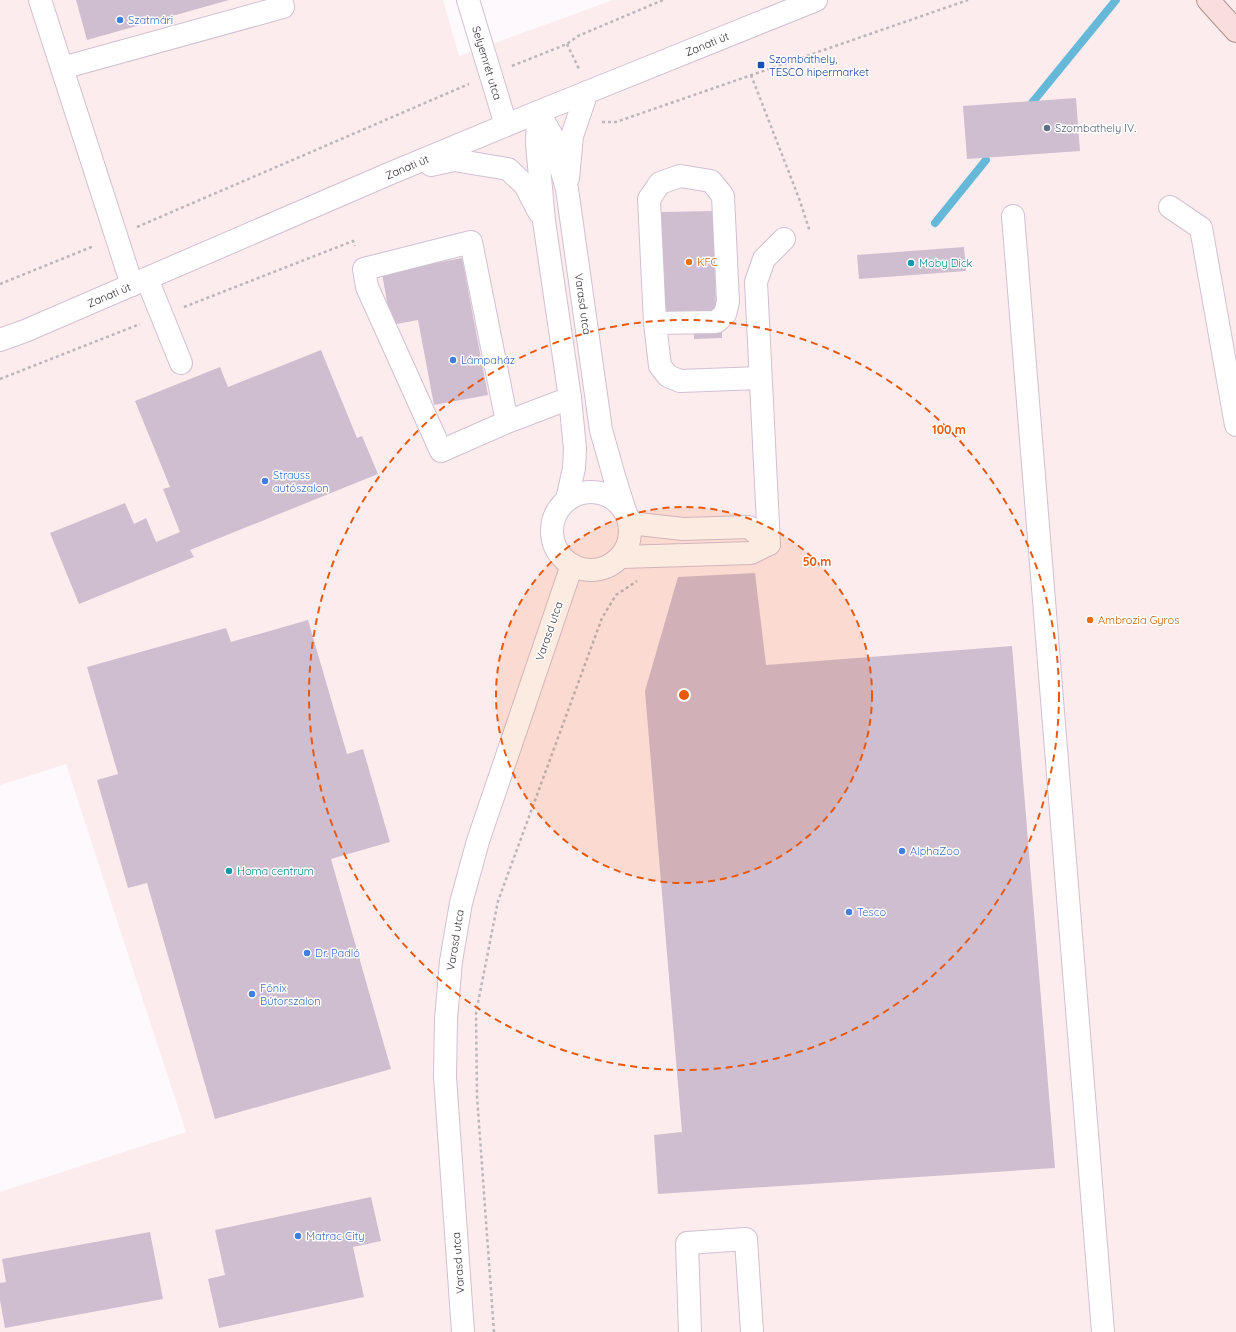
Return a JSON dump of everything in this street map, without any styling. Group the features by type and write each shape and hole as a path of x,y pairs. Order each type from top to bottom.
{"main road":[{"path":"1208,0 1236,31"}],"street":[{"path":"40,0 116,237 139,282 162,316 181,362"},
{"path":"62,68 283,7 281,0"},
{"name":"Selyemrét utca","path":"468,0 506,125"},
{"name":"Zanati út","path":"0,340 25,331 506,125 816,0"},
{"name":"Varasd utca","path":"567,190 572,136 587,92"},
{"path":"538,112 537,144 544,221 570,398 575,449 574,468 567,500"},
{"name":"Varasd utca","path":"538,112 551,134 567,190 601,430 627,517"},
{"path":"391,173 454,160 508,169 525,185 544,221"},
{"path":"655,323 716,322 725,314 728,302 723,196 711,181 680,176 660,183 649,198 655,323 660,366 668,376 680,381 760,378"},
{"path":"1170,207 1201,228 1236,425"},
{"path":"1013,216 1103,1332"},
{"path":"769,544 756,282 764,259 784,239"},
{"path":"507,422 471,242 364,269 367,287 441,452 507,422 570,398"},
{"path":"590,492 603,494 615,500 627,517 630,537 626,549 621,557 611,565 598,570 584,570 565,561 557,550 552,537 553,523 558,511 567,500 579,494 590,492"},
{"path":"627,517 683,529 749,527 769,544"},
{"path":"621,557 751,553 769,544"},
{"name":"Varasd utca","path":"463,1332 445,1077 446,1019 451,961 461,903 478,841 572,565"},
{"path":"690,1332 687,1243 746,1239 752,1332"}],"path":[{"path":"0,284 116,237 490,75 568,44 578,36 663,0"},
{"path":"602,122 616,122 968,0"},
{"path":"568,44 577,63"},
{"path":"751,75 800,201 810,232"},
{"path":"599,117 602,122"},
{"path":"598,128 602,122"},
{"path":"0,379 353,241 364,269"},
{"path":"494,1332 477,1096 476,1013 498,901 602,618 616,595 641,579"}],"shaded area":[{"path":"0,0 443,0 459,56 613,0 1236,0 1236,1332 0,1332 0,1192 186,1132 66,764 0,785"}],"building":[{"name":"Szatmári","path":"76,0 229,0 87,40"},
{"path":"1076,98 1080,151 967,159 963,106"},
{"name":"KFC","path":"714,211 716,311 663,312 661,212"},
{"name":"Moby Dick","path":"964,247 966,271 859,279 857,255"},
{"name":"Lámpaház","path":"462,258 488,395 434,405 418,320 391,325 382,273"},
{"path":"694,330 722,330 722,338 694,339"},
{"name":"Strauss autószalon","path":"321,350 357,438 362,436 378,474 190,550 194,557 79,604 50,533 125,503 134,524 146,518 156,542 180,532 163,489 170,487 135,401 220,367 228,387"},
{"name":"Tesco","path":"755,573 766,665 1012,646 1055,1168 658,1194 654,1135 682,1132 645,691 678,577"},
{"name":"Homa centrum","path":"308,620 347,754 363,749 390,842 331,859 391,1069 215,1119 147,883 128,888 97,780 118,774 87,667 226,628 231,642"},
{"path":"371,1197 381,1241 353,1247 364,1297 219,1328 208,1279 225,1275 215,1230"},
{"path":"150,1232 163,1299 5,1328 0,1300 0,1283 6,1282 2,1259"}],"waterway":[{"path":"1027,109 1116,0"},
{"path":"935,223 986,160"}],"place":[{"name":"Szatmári","path":"120,20"},
{"name":"Szombathely, TESCO hipermarket","path":"761,65"},
{"name":"Szombathely IV.","path":"1047,128"},
{"name":"KFC","path":"689,262"},
{"name":"Moby Dick","path":"911,263"},
{"name":"Lámpaház","path":"453,360"},
{"name":"Strauss autószalon","path":"265,481"},
{"name":"Ambrozia Gyros","path":"1090,620"},
{"name":"AlphaZoo","path":"902,851"},
{"name":"Homa centrum","path":"229,871"},
{"name":"Tesco","path":"849,912"},
{"name":"Dr. Padló","path":"307,953"},
{"name":"Főnix Bútorszalon","path":"252,994"},
{"name":"Matrac City","path":"298,1236"}]}
